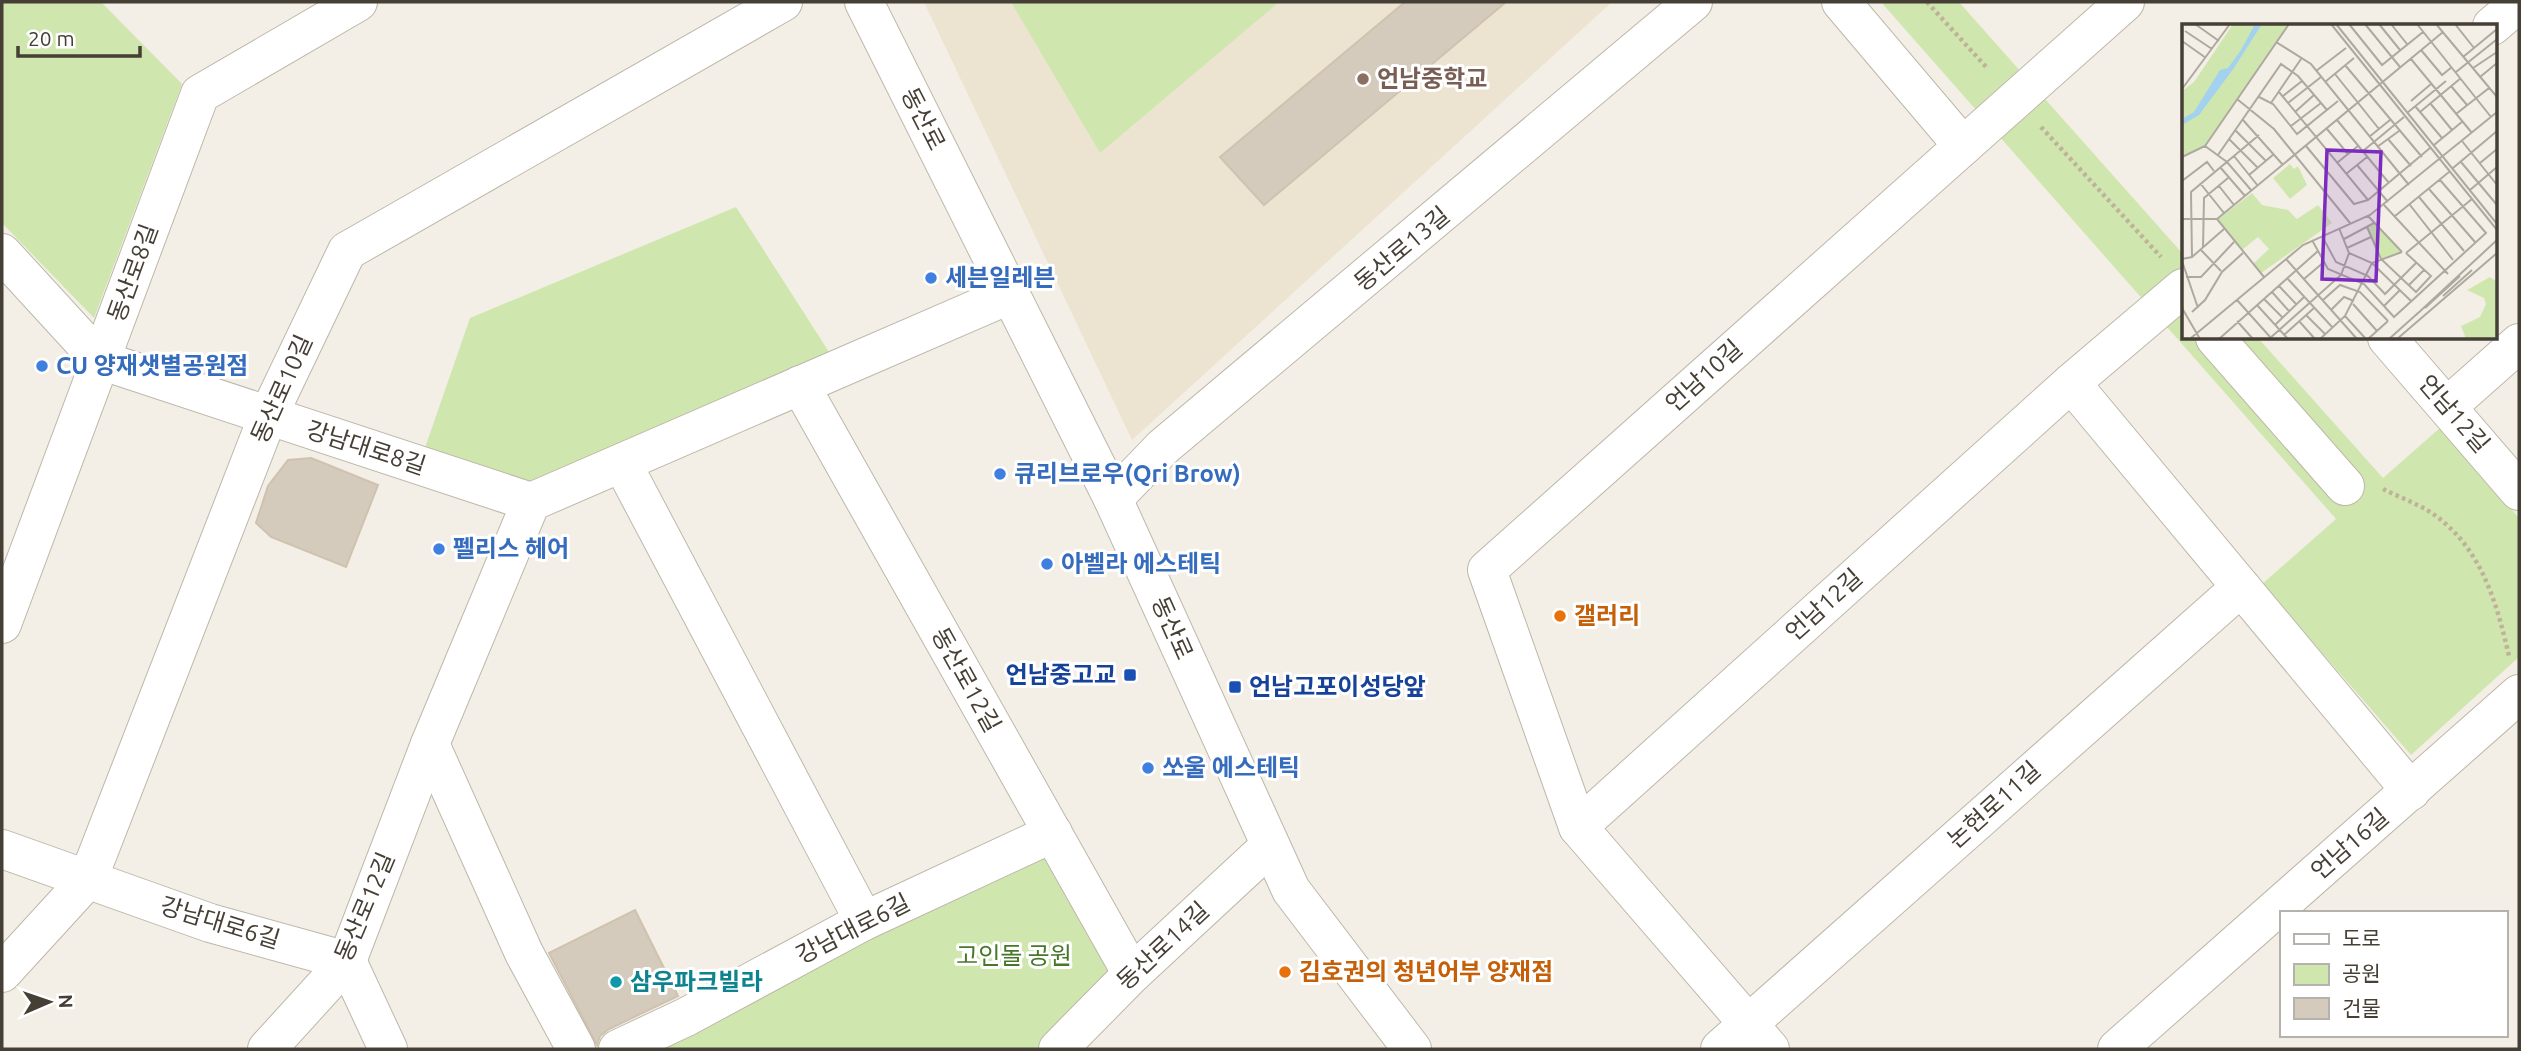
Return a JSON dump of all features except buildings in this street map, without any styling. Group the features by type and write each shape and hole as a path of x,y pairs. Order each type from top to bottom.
{"street":[{"name":"동산로10길","path":"2,973 88,879 268,416 347,251 783,2"},
{"name":"동산로","path":"864,2 1113,499 1291,890 1412,1049"},
{"name":"동산로13길","path":"1113,499 1163,447 1693,2"},
{"path":"1841,2 1962,146"},
{"path":"2494,24 2519,3"},
{"name":"동산로8길","path":"2,624 200,94 340,6"},
{"name":"언남10길","path":"1578,827 1487,570 2014,99 2105,8"},
{"name":"강남대로8길","path":"2,253 100,360 531,502"},
{"name":"언남12길","path":"1578,827 2177,286"},
{"path":"531,502 1011,294"},
{"path":"2217,340 2358,485"},
{"name":"언남12길","path":"2389,340 2519,491"},
{"path":"2448,406 2519,342"},
{"path":"2071,383 2411,791"},
{"name":"동산로12길","path":"800,385 1132,974"},
{"path":"622,463 864,921"},
{"name":"동산로12길","path":"267,1049 346,961 429,744 531,502"},
{"name":"논현로11길","path":"1720,1049 1759,1036 2241,587"},
{"name":"언남16길","path":"2117,1049 2519,695"},
{"path":"429,744 524,953 576,1049"},
{"path":"1578,827 1759,1036"},
{"name":"강남대로6길","path":"618,1049 686,1017 864,921 1053,833"},
{"name":"동산로14길","path":"1058,1049 1132,974 1270,846"},
{"name":"강남대로6길","path":"2,849 211,923 346,961"},
{"path":"346,961 388,1049"}],"path":[{"path":"1927,2 2177,286"},
{"path":"2358,485 2428,511 2472,550 2496,603 2519,695"}],"shaded area":[{"path":"924,2 1612,2 1132,440"}],"green space":[{"path":"2,2 101,2 182,84 94,318 2,223"},
{"path":"1011,2 1279,2 1100,153"},
{"path":"1881,2 1959,2 2182,253 2182,340 2260,340 2383,478 2441,427 2519,518 2519,657 2411,755 2262,584 2336,519"},
{"path":"736,207 840,369 531,502 419,465 470,318"},
{"name":"고인돌 공원","path":"1053,833 1132,974 1058,1049 617,1049"}],"place":[{"name":"언남중학교","path":"1363,79"},
{"name":"세븐일레븐","path":"931,278"},
{"name":"CU 양재샛별공원점","path":"42,366"},
{"name":"큐리브로우(Qri Brow)","path":"1000,474"},
{"name":"펠리스 헤어","path":"439,549"},
{"name":"아벨라 에스테틱","path":"1047,564"},
{"name":"갤러리","path":"1560,616"},
{"name":"언남중고교","path":"1130,675"},
{"name":"언남고포이성당앞","path":"1235,687"},
{"name":"쏘울 에스테틱","path":"1148,768"},
{"name":"김호권의 청년어부 양재점","path":"1285,972"},
{"name":"삼우파크빌라","path":"616,982"}]}
